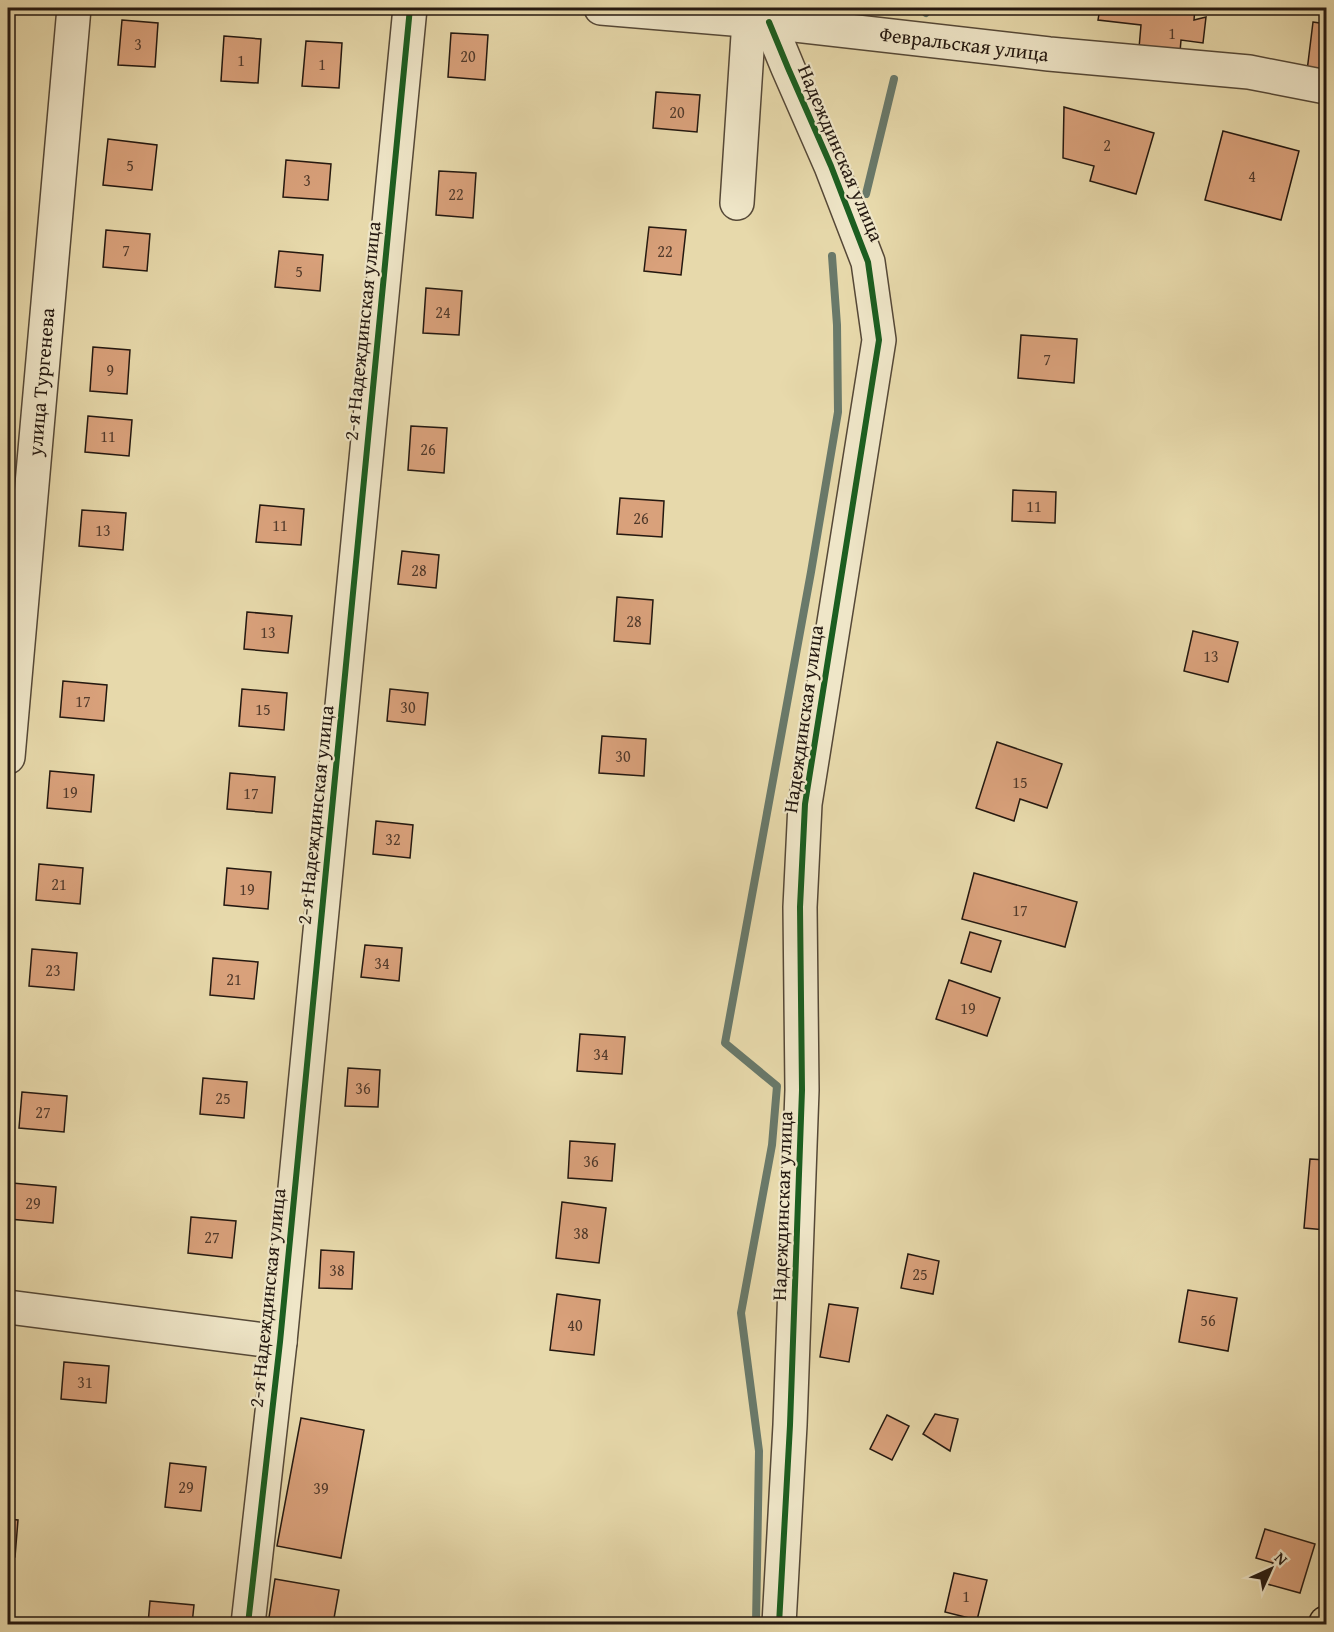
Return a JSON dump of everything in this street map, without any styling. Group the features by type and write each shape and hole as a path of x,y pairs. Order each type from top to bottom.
{"street":[{"name":"улица Тургенева","path":"8,757 74,8"},
{"name":"2-я Надеждинская улица","path":"248,1624 280,1342 410,8"},
{"name":"Февральская улица","path":"601,8 756,16 1049,54 1249,72 1326,87"},
{"path":"737,203 756,16"},
{"name":"Надеждинская улица","path":"756,16 788,68 831,166 868,262 879,340 805,804 800,907 802,1114 790,1425 779,1624"},
{"path":"8,1307 280,1342"}],"building":[{"path":"1100,8 1195,8 1194,20 1206,17 1203,43 1181,40 1180,52 1139,48 1141,25 1098,20"},
{"path":"122,20 158,23 155,67 118,65"},
{"path":"1313,22 1326,24 1326,73 1307,71"},
{"path":"451,33 488,35 485,80 448,77"},
{"path":"224,36 261,39 258,83 221,81"},
{"path":"306,41 342,43 339,88 302,86"},
{"path":"656,92 700,95 697,132 653,128"},
{"path":"8,101 11,101 8,146"},
{"path":"1064,107 1154,133 1136,194 1090,181 1094,166 1063,158"},
{"path":"1223,131 1299,151 1281,220 1205,200"},
{"path":"108,139 157,145 152,190 103,185"},
{"path":"286,160 331,164 328,200 283,197"},
{"path":"439,171 476,173 473,218 436,215"},
{"path":"649,227 686,230 681,275 644,271"},
{"path":"106,230 150,234 147,271 103,267"},
{"path":"279,251 323,255 320,291 275,287"},
{"path":"426,288 462,291 459,335 423,333"},
{"path":"1021,335 1077,339 1074,383 1018,378"},
{"path":"93,347 130,350 127,394 90,391"},
{"path":"88,416 132,420 129,456 85,452"},
{"path":"411,426 447,428 444,473 408,470"},
{"path":"1013,490 1056,492 1055,523 1012,521"},
{"path":"620,498 664,501 662,537 617,534"},
{"path":"260,505 304,509 301,545 256,542"},
{"path":"82,510 126,513 123,550 79,546"},
{"path":"402,551 439,555 436,588 398,584"},
{"path":"617,597 653,600 650,644 614,641"},
{"path":"247,612 292,616 288,653 244,649"},
{"path":"1193,631 1238,642 1228,682 1184,671"},
{"path":"63,681 107,685 104,721 60,717"},
{"path":"242,689 287,693 284,730 239,726"},
{"path":"390,689 428,693 425,725 387,721"},
{"path":"602,736 646,739 644,776 599,773"},
{"path":"997,742 1062,764 1047,808 1020,799 1014,821 976,808"},
{"path":"50,771 94,775 91,812 47,808"},
{"path":"230,773 275,777 272,813 227,809"},
{"path":"376,821 413,825 410,858 373,854"},
{"path":"39,864 83,868 80,904 36,900"},
{"path":"227,868 271,872 268,909 224,905"},
{"path":"974,873 1077,902 1065,947 962,919"},
{"path":"970,932 1001,941 991,972 961,963"},
{"path":"365,945 402,948 399,981 361,977"},
{"path":"32,949 77,953 74,990 29,986"},
{"path":"213,958 258,962 254,999 210,995"},
{"path":"949,980 1000,998 987,1036 936,1019"},
{"path":"580,1034 625,1037 622,1074 577,1071"},
{"path":"348,1068 380,1070 378,1107 345,1106"},
{"path":"203,1078 247,1082 244,1118 200,1114"},
{"path":"22,1092 67,1096 64,1132 19,1128"},
{"path":"570,1141 615,1144 612,1181 568,1178"},
{"path":"1310,1159 1326,1160 1326,1230 1304,1228"},
{"path":"12,1183 56,1187 53,1223 9,1219"},
{"path":"562,1202 606,1208 599,1263 556,1258"},
{"path":"191,1217 236,1221 232,1258 188,1253"},
{"path":"321,1250 354,1252 352,1289 319,1288"},
{"path":"908,1254 939,1261 933,1294 901,1288"},
{"path":"1188,1290 1237,1298 1228,1351 1179,1342"},
{"path":"557,1294 600,1300 594,1355 550,1350"},
{"path":"829,1304 858,1308 849,1362 820,1357"},
{"path":"64,1362 109,1366 106,1403 61,1399"},
{"path":"935,1414 958,1419 950,1451 923,1434"},
{"path":"887,1415 909,1426 892,1460 870,1449"},
{"path":"301,1418 364,1430 341,1558 277,1546"},
{"path":"170,1463 206,1467 201,1511 165,1507"},
{"path":"8,1519 18,1520 15,1557 8,1556"},
{"path":"1265,1529 1315,1544 1300,1593 1267,1584 1273,1563 1256,1558"},
{"path":"954,1573 987,1580 977,1620 945,1612"},
{"path":"275,1579 339,1590 333,1624 268,1624"},
{"path":"150,1601 194,1605 192,1624 148,1624"},
{"path":"1077,1618 1098,1624 1075,1624"}],"waterway":[{"path":"926,13 929,8"},
{"path":"866,194 894,79"},
{"path":"756,1624 759,1451 741,1313 772,1145 777,1086 725,1043 838,412 837,325 832,256"}],"cycle path":[{"path":"248,1624 280,1342 410,8"},
{"path":"769,22 831,166 868,262 879,340 805,804 800,907 802,1090 790,1425 779,1624"}]}
